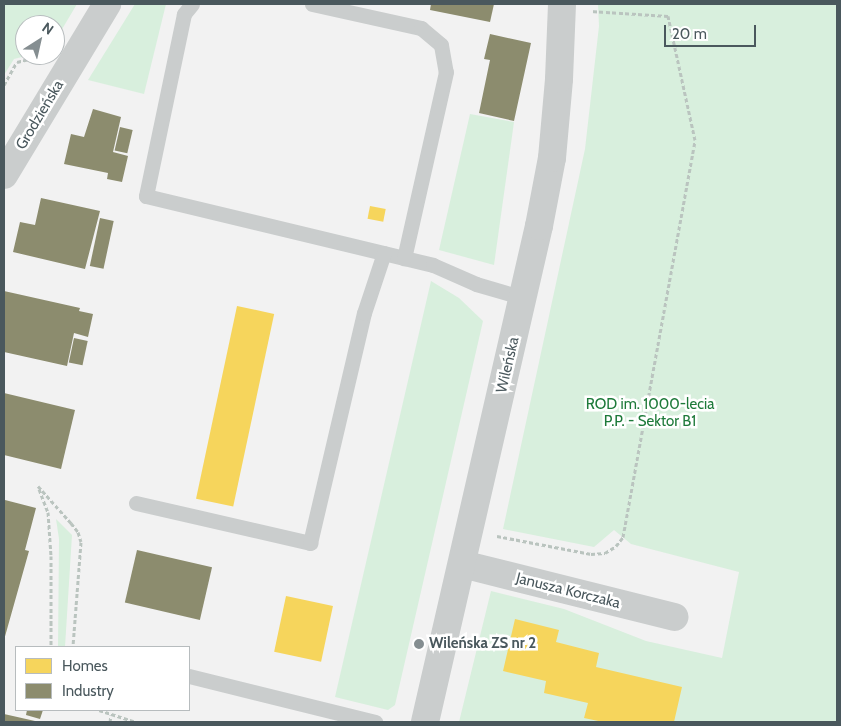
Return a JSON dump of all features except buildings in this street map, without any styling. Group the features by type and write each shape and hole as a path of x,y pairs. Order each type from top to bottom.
{"street":[{"name":"Grodzieńska","path":"4,175 107,4"},
{"name":"Wileńska","path":"425,722 524,298 552,158 559,79 562,4"},
{"name":"Janusza Korczaka","path":"462,564 675,617"}],"lane":[{"path":"192,4 184,14 146,196 433,265 476,284 524,298"},
{"path":"312,4 421,28 441,45 446,72 404,258"},
{"path":"136,503 310,543 364,313 384,253"},
{"path":"190,676 375,722"}],"path":[{"path":"470,530 592,554 611,550 623,538 695,140 668,16 598,11"},
{"path":"4,85 16,65"},
{"path":"51,646 49,520 48,512 38,486 78,532 81,542 73,646"},
{"path":"101,711 135,722"},
{"path":"110,722 111,715"}],"green space":[{"path":"4,4 77,4 65,24 65,15 15,15 15,59 4,75"},
{"path":"135,4 166,4 144,94 88,80"},
{"name":"ROD im. 1000-lecia P.P. - Sektor B1","path":"598,4 837,4 837,722 459,722 491,591 564,609 646,641 722,658 739,572 631,544 614,530 594,547 503,529 585,149 599,26"},
{"path":"470,114 514,122 494,265 439,250"},
{"path":"431,281 459,298 483,321 395,705 388,710 335,697"},
{"path":"56,519 72,535 65,646 58,646 59,539"}],"place":[{"name":"Wileńska ZS nr 2","path":"419,644"}]}
